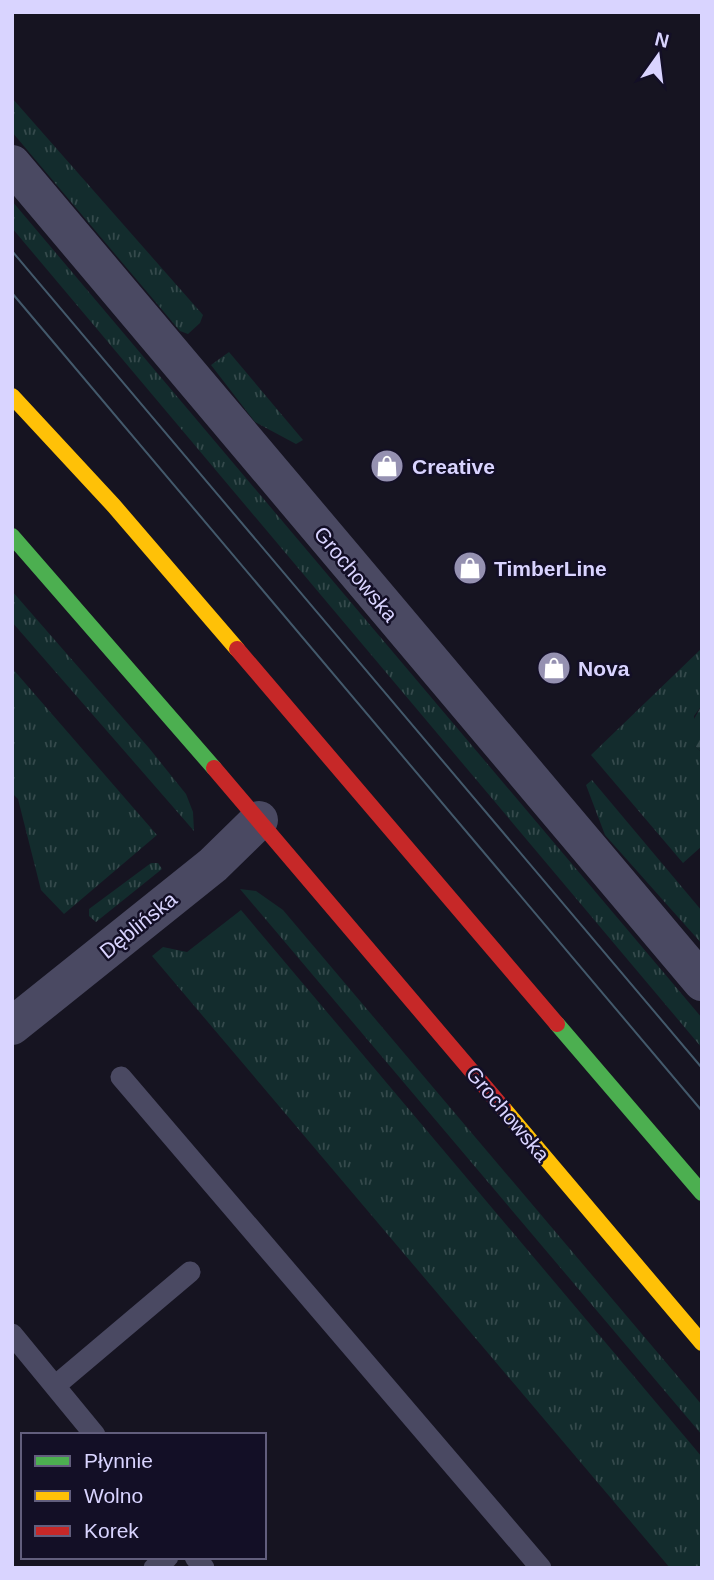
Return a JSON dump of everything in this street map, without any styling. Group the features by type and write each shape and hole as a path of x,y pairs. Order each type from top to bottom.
{"main road":[{"path":"12,396 132,527 702,1193"},
{"name":"Grochowska","path":"12,536 259,820 702,1343"}],"street":[{"name":"Grochowska","path":"12,164 702,982"},
{"name":"Dęblińska","path":"12,1026 213,865 259,820"}],"lane":[{"path":"121,1077 541,1568"},
{"path":"55,1386 190,1272"},
{"path":"12,1334 93,1433"}],"green space":[{"path":"12,98 203,315 200,323 188,334 180,331 12,132"},
{"path":"12,201 702,1018 702,1048 12,228"},
{"path":"229,352 303,440 296,444 255,422 211,365"},
{"path":"12,591 186,794 193,812 194,831 12,622"},
{"path":"702,648 702,705 694,716 695,746 702,753 702,846 683,863 591,755"},
{"path":"12,668 157,835 64,914 41,890 18,799 12,793"},
{"path":"702,705 702,753 695,746 690,726"},
{"path":"592,780 702,911 702,944 605,835 586,785"},
{"path":"151,863 158,863 162,869 96,922 89,916 89,909"},
{"path":"240,889 256,891 283,910 702,1405 702,1435"},
{"path":"241,910 702,1457 702,1568 670,1568 152,956 163,947 187,952"}],"tram line":[{"path":"12,251 702,1068"},
{"path":"12,293 702,1111"}],"traffic: fast":[{"path":"12,536 214,768"},
{"path":"557,1024 702,1193"}],"traffic: slow":[{"path":"12,396 114,506 237,649"},
{"path":"503,1108 702,1343"}],"traffic: jam":[{"path":"237,649 557,1024"},
{"path":"214,768 503,1108"}],"place":[{"name":"Creative","path":"387,466"},
{"name":"TimberLine","path":"470,568"},
{"name":"Nova","path":"554,668"}]}
